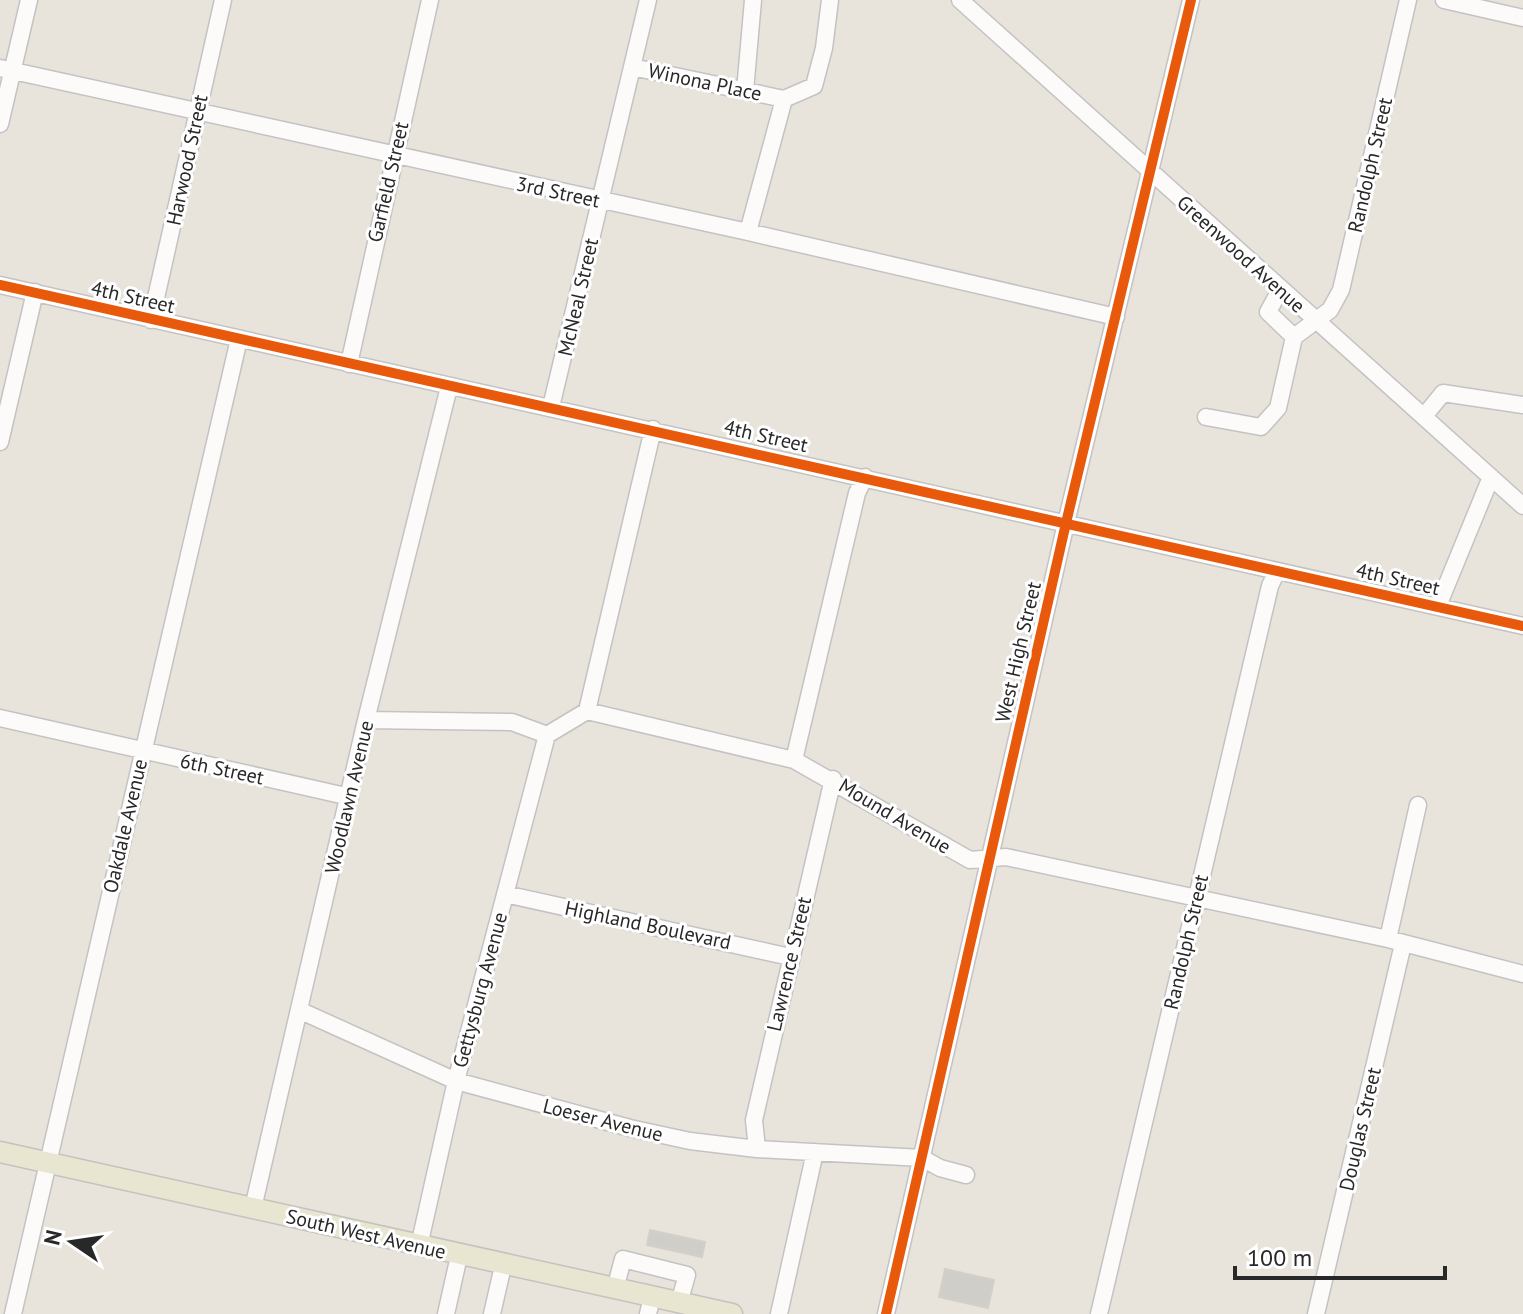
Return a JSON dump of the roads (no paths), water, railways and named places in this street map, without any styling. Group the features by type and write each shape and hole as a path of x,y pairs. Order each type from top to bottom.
{"main road":[{"name":"South West Avenue","path":"0,1152 615,1289 650,1306 732,1314"}],"street":[{"path":"0,124 6,69 29,0"},
{"name":"Harwood Street","path":"151,320 223,0"},
{"name":"Garfield Street","path":"349,364 430,0"},
{"name":"McNeal Street","path":"551,407 648,0"},
{"path":"745,91 753,0"},
{"path":"784,99 814,86 824,48 830,0"},
{"name":"Greenwood Avenue","path":"960,0 1523,506"},
{"name":"West High Street","path":"886,1314 1066,523 1191,0"},
{"name":"Randolph Street","path":"1294,337 1330,310 1341,290 1408,0"},
{"path":"1444,0 1523,18"},
{"name":"Winona Place","path":"632,67 784,99 748,232"},
{"name":"3rd Street","path":"6,69 748,232 1116,317"},
{"name":"4th Street","path":"0,285 1523,626"},
{"path":"1206,417 1261,427 1278,408 1294,337 1268,312 1280,290"},
{"path":"0,442 35,292"},
{"name":"Oakdale Avenue","path":"13,1314 239,339"},
{"name":"Woodlawn Avenue","path":"253,1208 366,720 449,387"},
{"path":"1425,415 1443,393 1523,405"},
{"path":"366,720 512,722 547,735 587,711 653,429"},
{"path":"794,760 857,493 865,477"},
{"path":"1438,606 1491,477"},
{"name":"Randolph Street","path":"1099,1314 1270,586 1277,571"},
{"name":"Mound Avenue","path":"587,711 794,760 833,779 970,860 1006,857 1396,942 1523,974"},
{"name":"6th Street","path":"0,718 350,797"},
{"name":"Gettysburg Avenue","path":"419,1246 456,1081 547,735"},
{"name":"Lawrence Street","path":"757,1149 754,1120 833,779"},
{"name":"Douglas Street","path":"1316,1314 1396,942 1418,805"},
{"name":"Highland Boulevard","path":"505,894 790,957"},
{"name":"Loeser Avenue","path":"301,1011 456,1081 675,1138 757,1149 922,1158 940,1168 966,1175"},
{"path":"779,1314 815,1152"},
{"path":"446,1314 459,1256"},
{"path":"615,1289 623,1259 687,1275 691,1308"},
{"path":"492,1314 503,1266"}]}
